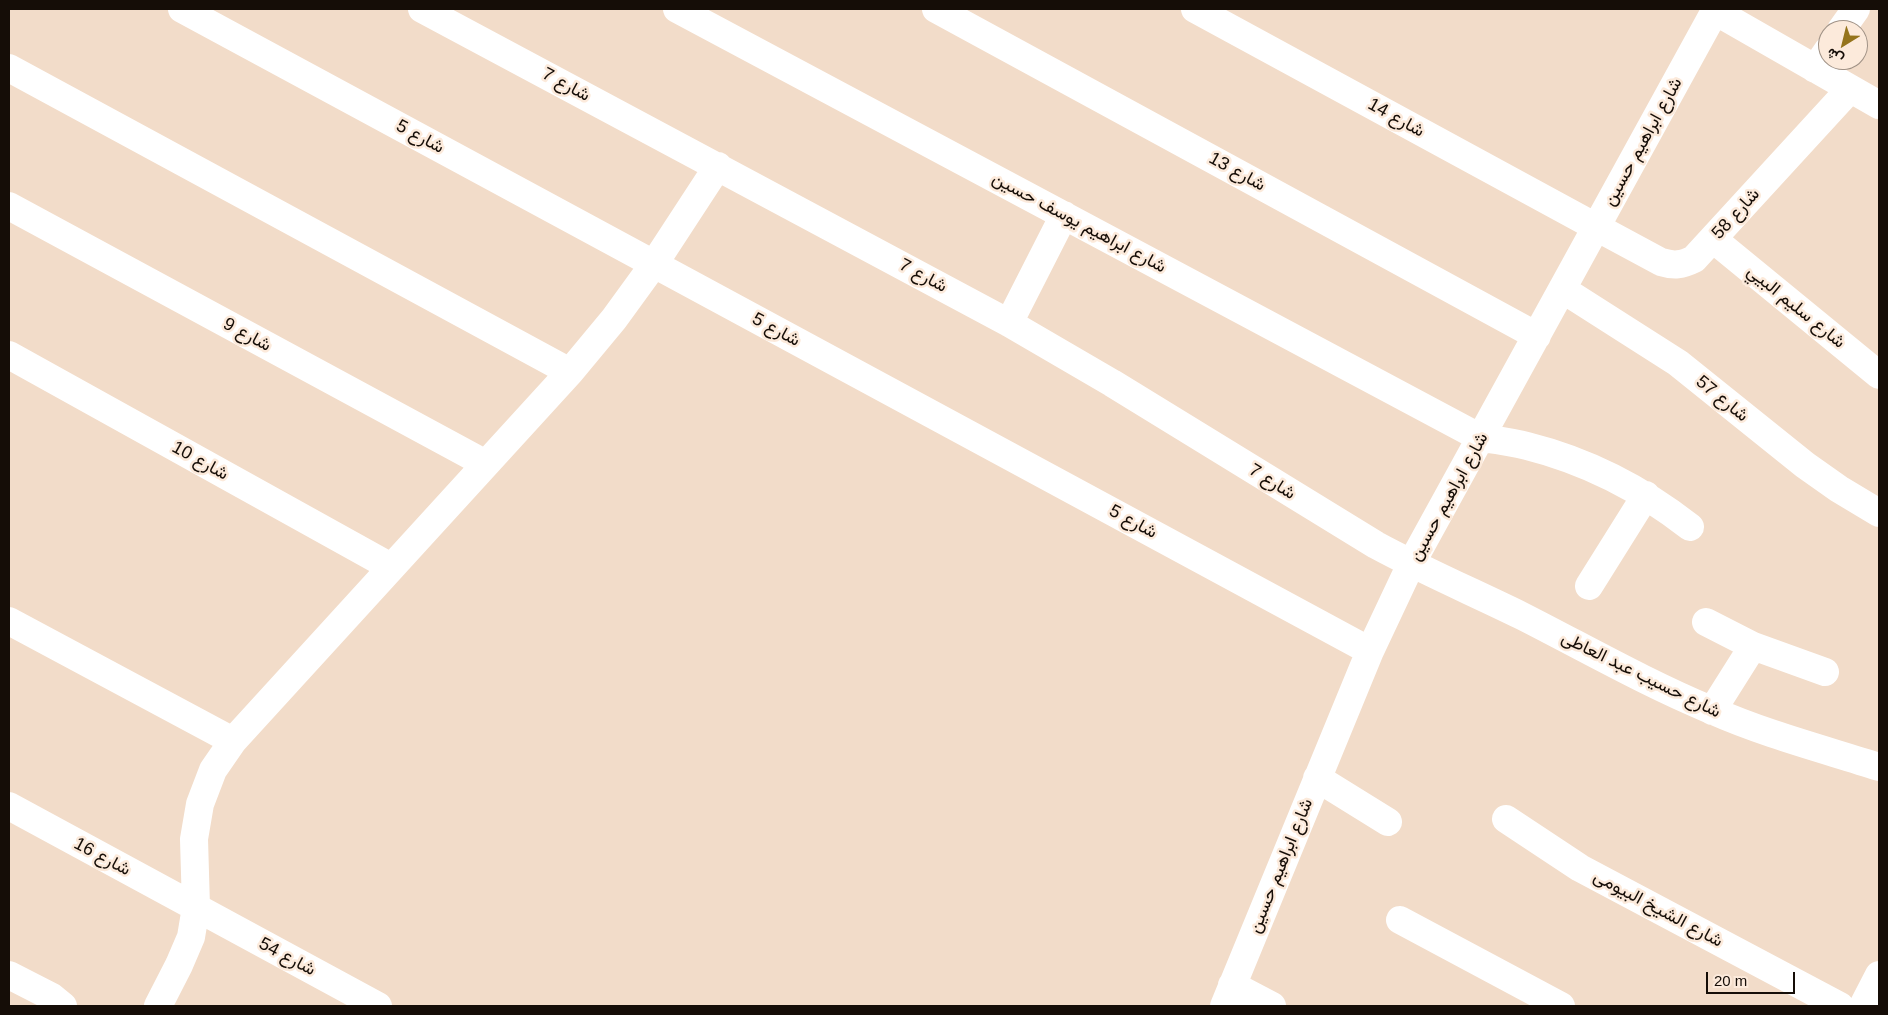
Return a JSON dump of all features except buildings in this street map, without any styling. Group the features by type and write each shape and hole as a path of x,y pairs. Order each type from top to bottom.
{"street":[{"name":"شارع 5","path":"182,9 1370,651"},
{"name":"شارع 7","path":"422,9 1009,323 1112,383 1368,540 1411,564"},
{"name":"شارع ابراهيم يوسف حسين","path":"678,9 1482,438 1525,445 1567,457 1608,474 1646,495 1690,527"},
{"name":"شارع 13","path":"936,9 1537,336"},
{"name":"شارع 14","path":"1195,9 1596,227"},
{"path":"1848,20 1856,9"},
{"path":"1716,10 1818,57"},
{"name":"شارع ابراهيم حسين","path":"1228,996 1370,651 1411,564 1716,10"},
{"path":"9,68 570,372"},
{"path":"1832,70 1850,89 1879,105"},
{"name":"شارع 58","path":"1596,227 1661,262 1678,265 1694,259 1850,89"},
{"path":"158,1006 180,965 191,937 196,908 194,839 200,804 213,770 233,741 570,372 614,319 654,264 718,166"},
{"name":"شارع 9","path":"9,206 486,464"},
{"path":"1009,323 1064,215"},
{"name":"شارع سليم البيي","path":"1713,239 1879,375"},
{"name":"شارع 57","path":"1562,289 1678,363 1805,465 1839,489 1879,513"},
{"name":"شارع 10","path":"9,355 391,567"},
{"path":"1589,586 1646,495"},
{"name":"شارع حسيب عبد العاطى","path":"1411,564 1522,616 1670,692 1712,711 1784,738 1879,767"},
{"path":"9,621 233,741"},
{"path":"1706,622 1753,646 1825,672"},
{"path":"1712,711 1753,646"},
{"path":"1318,778 1388,822"},
{"name":"شارع 16","path":"9,806 196,908"},
{"name":"شارع الشيخ البيومى","path":"1506,819 1588,872 1840,1006"},
{"name":"شارع 54","path":"196,908 378,1006"},
{"path":"1400,920 1561,1006"},
{"path":"9,975 52,996 63,1006"},
{"path":"1864,1006 1879,975"},
{"path":"1228,996 1272,1006"}]}
